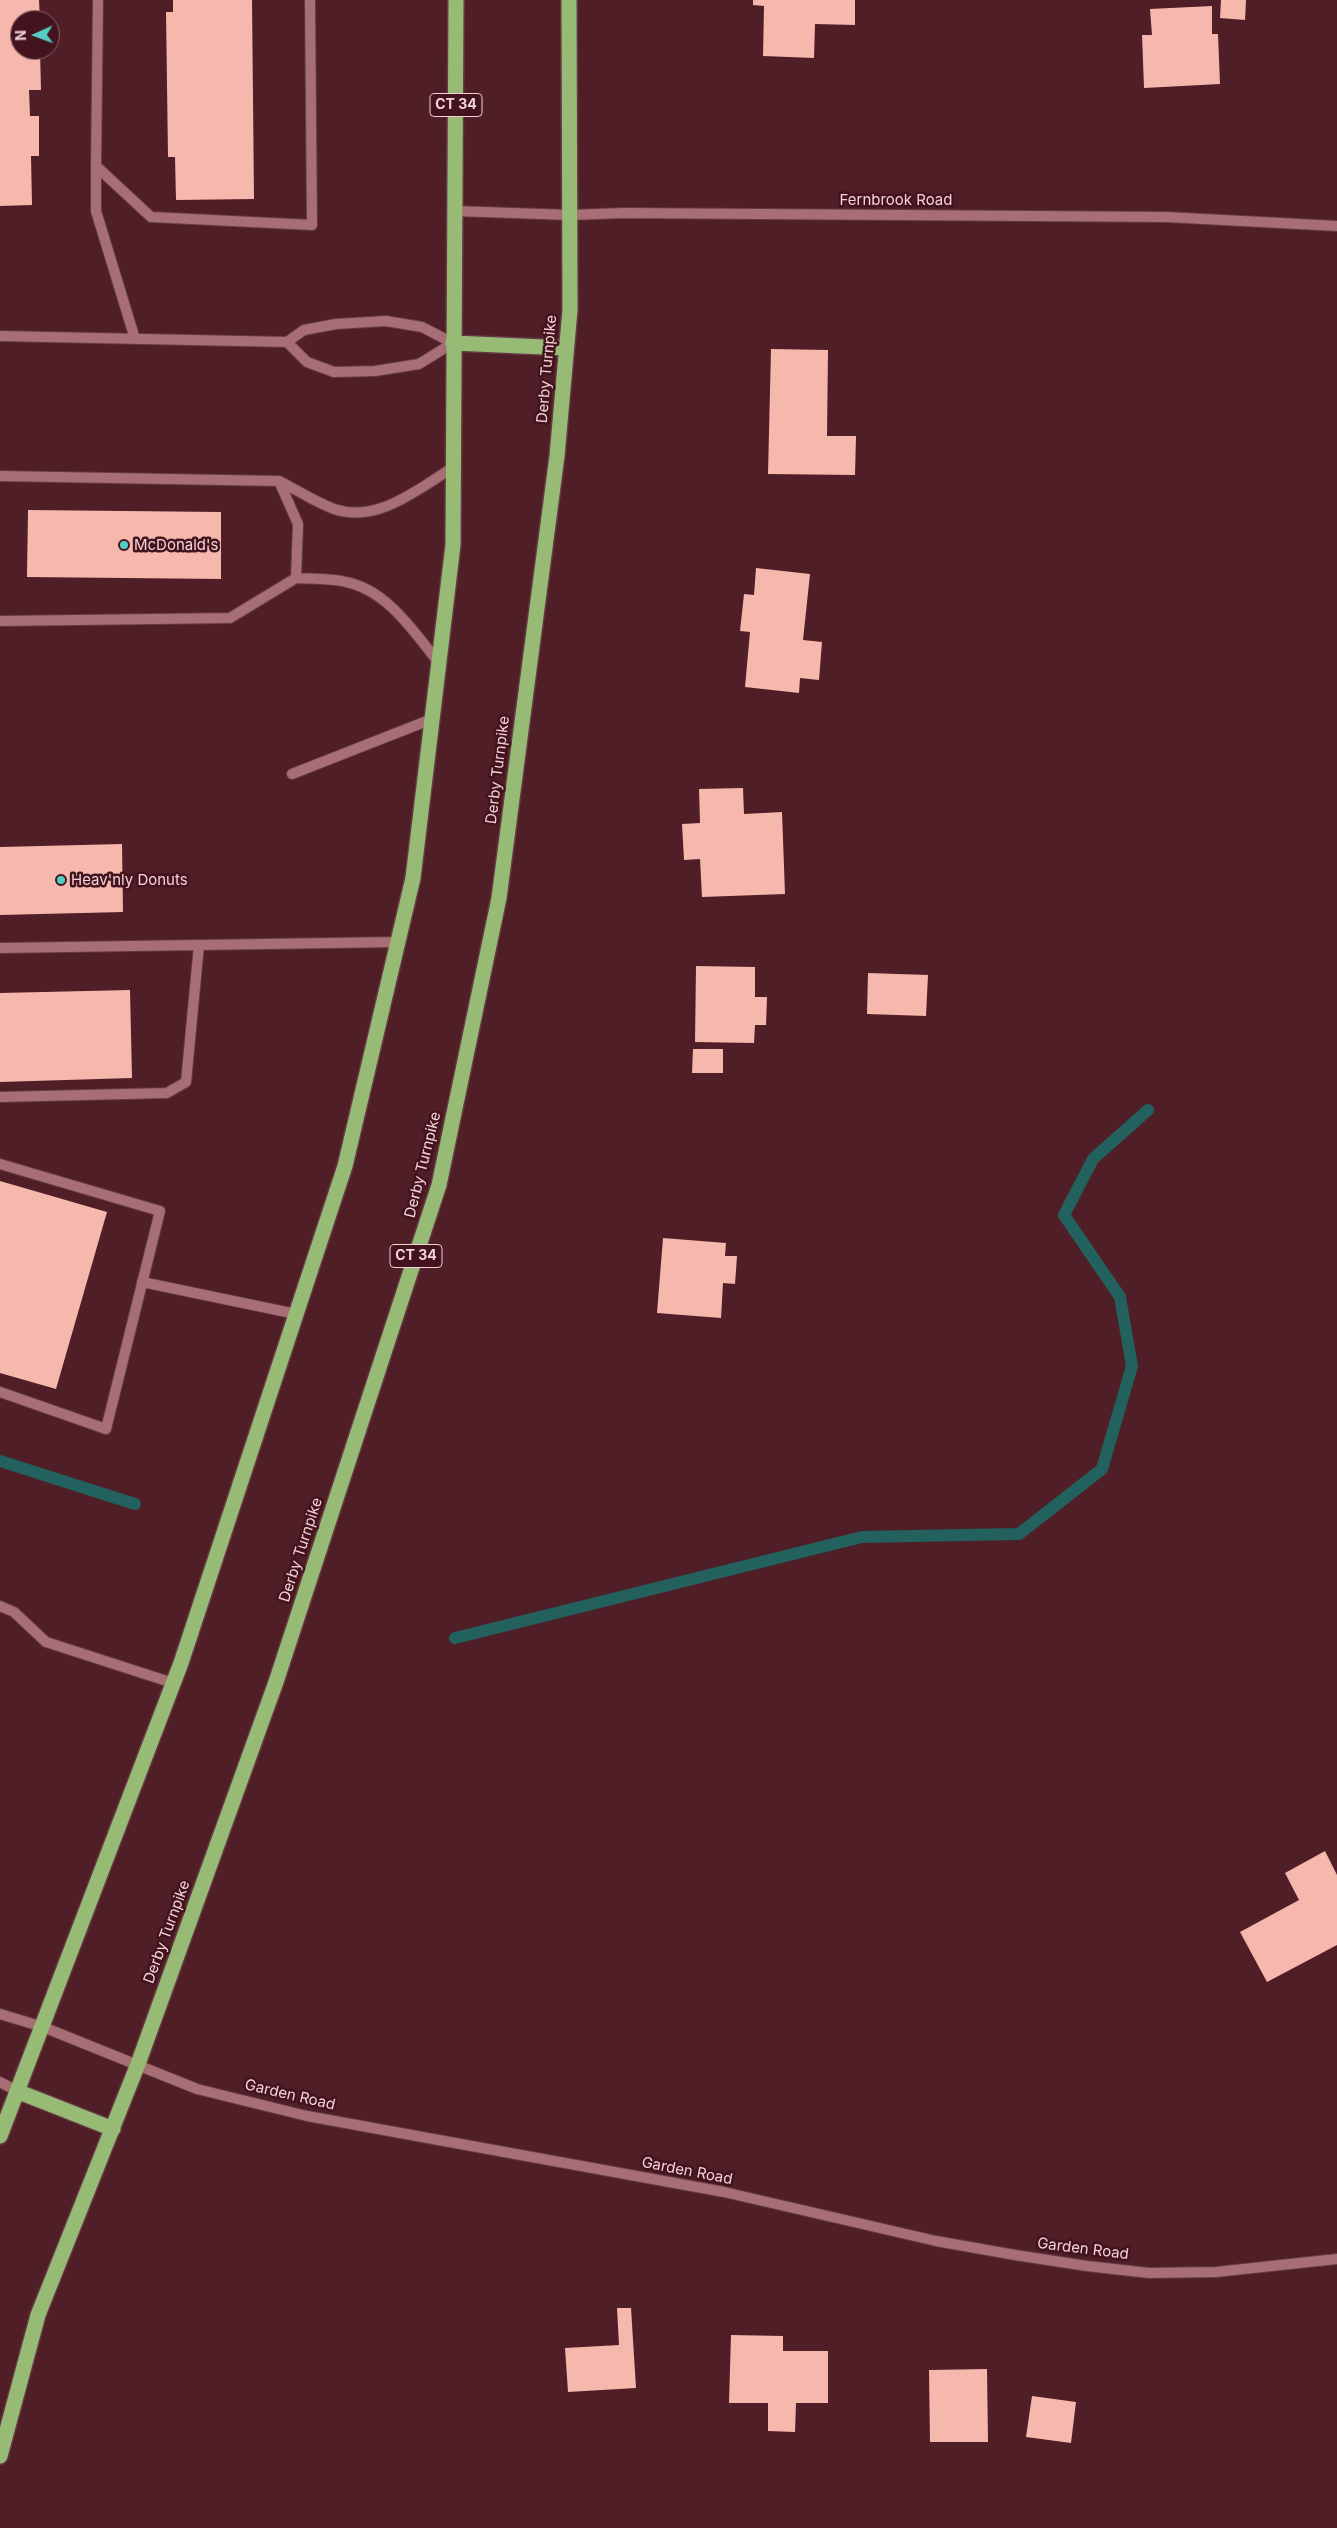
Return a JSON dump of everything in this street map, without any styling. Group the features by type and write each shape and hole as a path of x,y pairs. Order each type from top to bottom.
{"highway":[{"name":"CT 34","path":"0,2136 19,2092 174,1684 345,1166 412,878 453,545 456,0"},
{"name":"Derby Turnpike","path":"0,2456 38,2315 138,2064 276,1682 439,1185 499,898 557,456 570,310 569,0"},
{"path":"453,343 566,348"},
{"path":"19,2092 113,2129"}],"street":[{"path":"98,0 96,211 135,339"},
{"path":"96,166 151,217 312,225 310,0"},
{"name":"Fernbrook Road","path":"455,211 570,215 634,213 1166,218 1337,226"},
{"path":"0,336 287,342 304,330 336,324 386,321 422,327 453,343"},
{"path":"287,342 307,362 334,372 375,371 419,364 453,343"},
{"path":"0,476 278,481 333,508 361,513 376,511 391,505 454,467"},
{"path":"278,481 298,524 296,578"},
{"path":"0,621 230,618 296,578 345,582 374,594 401,617 439,663"},
{"path":"292,774 432,718"},
{"path":"0,948 397,942"},
{"path":"0,1097 167,1093 186,1082 199,945"},
{"path":"0,1164 160,1211 106,1429 0,1392"},
{"path":"142,1282 296,1314"},
{"path":"0,1606 14,1612 46,1642 174,1684"},
{"name":"Garden Road","path":"0,2014 44,2027 197,2089 307,2116 724,2192 936,2241 1087,2266 1149,2272 1216,2272 1337,2259"},
{"path":"0,2082 19,2092"}],"building":[{"path":"0,0 39,0 40,10 10,10 10,60 40,60 41,90 29,90 30,116 39,116 39,156 31,156 32,205 0,206"},
{"path":"173,0 252,0 254,199 176,200 175,157 168,157 166,12 173,12"},
{"path":"753,0 855,0 855,25 815,24 814,58 763,56 764,6 753,5"},
{"path":"1221,0 1246,0 1245,20 1220,18"},
{"path":"1212,6 1212,34 1218,34 1220,84 1144,88 1142,35 1152,35 1150,9"},
{"path":"771,349 828,350 827,436 856,436 855,475 768,474"},
{"name":"McDonald's","path":"28,510 221,512 221,579 27,577"},
{"path":"756,568 810,574 803,640 822,642 819,680 800,678 799,693 745,687 750,632 740,631 744,594 754,595"},
{"path":"743,788 744,814 782,812 785,894 702,897 700,859 684,860 682,824 700,823 699,789"},
{"name":"Heav'nly Donuts","path":"122,844 123,912 0,915 0,847"},
{"path":"696,966 755,967 755,997 767,997 766,1025 755,1025 754,1043 695,1042"},
{"path":"868,973 928,975 926,1016 867,1014"},
{"path":"130,990 132,1078 0,1082 0,993"},
{"path":"693,1049 723,1049 723,1073 692,1073"},
{"path":"0,1181 107,1212 56,1389 0,1373"},
{"path":"663,1238 726,1243 725,1256 737,1256 735,1284 723,1283 721,1318 657,1313"},
{"path":"1325,1851 1337,1875 1337,1945 1267,1982 1240,1932 1299,1900 1285,1873"},
{"path":"617,2308 631,2308 636,2388 568,2392 565,2348 619,2345"},
{"path":"731,2335 783,2336 783,2351 828,2351 828,2403 796,2403 795,2432 768,2431 768,2403 729,2403"},
{"path":"987,2369 988,2442 930,2442 929,2370"},
{"path":"1032,2396 1076,2402 1071,2443 1026,2437"}],"waterway":[{"path":"455,1638 862,1537 1019,1534 1102,1469 1132,1366 1120,1297 1064,1215 1093,1159 1148,1110"},
{"path":"0,1461 135,1504"}],"place":[{"name":"McDonald's","path":"124,545"},
{"name":"Heav'nly Donuts","path":"61,880"}]}
